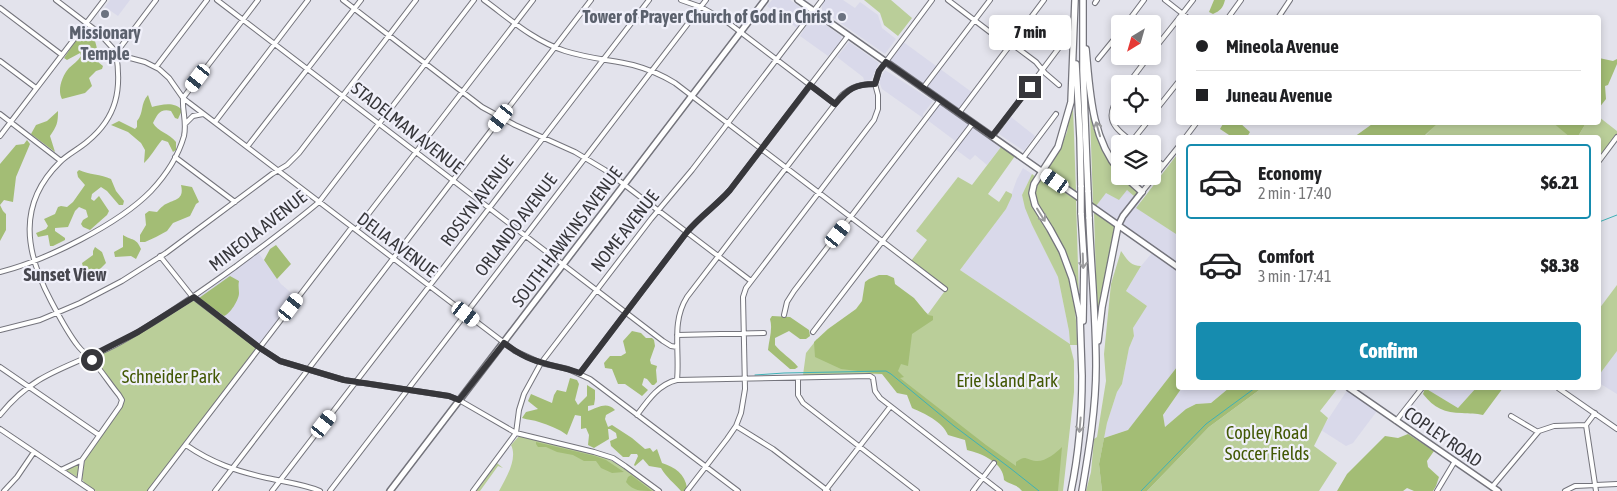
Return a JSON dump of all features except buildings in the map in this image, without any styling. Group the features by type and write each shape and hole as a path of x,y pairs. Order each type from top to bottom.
{"highway":[{"path":"1075,0 1071,102 1060,142 1033,187 1033,200 1058,244 1072,278 1080,317 1082,376"},
{"path":"1083,0 1082,70 1096,366"},
{"path":"1082,11 1092,105 1103,145 1111,160"},
{"path":"1072,491 1082,403 1084,262 1074,32"},
{"path":"1134,185 1142,192"},
{"path":"1082,491 1093,422 1102,307 1118,226"}],"main road":[{"name":"SOUTH HAWKINS AVENUE","path":"390,491 765,0"},
{"path":"798,0 1176,266"},
{"path":"1118,226 1123,216 1142,192"},
{"name":"COPLEY ROAD","path":"1352,390 1498,491"}],"street":[{"path":"56,0 103,37 116,53 119,73 119,84 110,114 95,135 61,161 44,181 33,207 30,238 33,261 40,280 57,313 78,345 120,395 122,402 82,460 79,482"},
{"path":"0,136 104,0"},
{"path":"116,53 156,0"},
{"path":"156,67 207,0"},
{"name":"STADELMAN AVENUE","path":"217,0 667,344 677,347"},
{"path":"0,272 33,261 83,237 147,195 160,180 175,157 184,136 183,98 258,0"},
{"path":"215,122 308,0"},
{"path":"343,0 463,92 501,118 585,158 658,210 750,281"},
{"path":"247,147 361,0"},
{"path":"0,330 26,324 57,313 107,290 160,256 294,158 416,0"},
{"name":"MINEOLA AVENUE","path":"0,415 28,387 50,373 89,357 138,332 194,297 290,226 319,202 474,0"},
{"path":"484,0 515,24 538,39 555,47 574,54 633,65 652,71 675,83 945,289"},
{"path":"150,491 534,0"},
{"path":"215,491 591,0"},
{"name":"ROSLYN AVENUE","path":"272,491 648,0"},
{"path":"681,0 701,7 726,21 835,104"},
{"name":"ORLANDO AVENUE","path":"330,491 706,0"},
{"name":"NOME AVENUE","path":"473,491 516,433 519,410 524,394 542,363 596,290 658,210 692,170 822,0"},
{"path":"687,491 736,426 743,405 745,379 743,297 746,288 874,120 878,109 875,84 879,71 932,0"},
{"path":"948,0 1003,42 1022,51 1060,85"},
{"path":"924,88 990,0"},
{"path":"959,113 1044,0"},
{"path":"1133,15 1144,0"},
{"path":"1165,0 1184,15"},
{"path":"1182,13 1193,0"},
{"path":"1230,15 1241,0"},
{"path":"1280,15 1290,0"},
{"path":"0,8 62,55"},
{"path":"1161,41 1176,22"},
{"path":"580,373 687,232 697,220 726,194 848,36"},
{"path":"1098,59 1111,43"},
{"path":"992,136 1062,45"},
{"name":"DELIA AVENUE","path":"116,53 156,67 169,78 183,98 203,114 504,343 522,355 542,363 580,373 738,491"},
{"path":"0,61 36,88"},
{"path":"677,380 677,323 682,306 835,104 846,92 856,85 875,84"},
{"path":"1161,104 1176,85"},
{"path":"784,315 785,306 790,297 940,100"},
{"path":"0,114 61,161"},
{"path":"185,124 193,116 203,114"},
{"path":"1023,158 1056,114"},
{"path":"813,332 973,123"},
{"path":"1115,125 1124,135"},
{"path":"1601,158 1617,138"},
{"path":"1142,192 1176,150"},
{"path":"175,157 235,202"},
{"path":"160,256 194,297 260,348 280,361 356,382 449,396 516,433 605,455 625,466 659,491"},
{"path":"677,335 764,334"},
{"path":"0,367 99,435"},
{"path":"798,378 798,395 803,403 917,491"},
{"path":"637,415 659,388 671,381 677,380 873,378 877,394 890,407 1000,491"},
{"path":"1396,420 1420,390"},
{"path":"1561,390 1617,429"},
{"path":"736,426 773,449 826,490 890,407"},
{"path":"1595,413 1586,425 1596,491"},
{"path":"1511,416 1538,432"},
{"path":"1492,487 1543,428 1586,425"},
{"path":"0,429 92,491"},
{"path":"186,445 206,458 232,469 320,491"},
{"path":"4,491 23,469 34,452"},
{"path":"61,470 82,460"},
{"path":"1437,491 1455,461"},
{"path":"973,491 994,463"},
{"path":"1564,491 1575,486 1617,484"}],"shaded area":[{"path":"110,0 130,0 118,16 105,7"},
{"path":"772,0 790,0 807,12 806,18 799,28 767,6"},
{"path":"824,0 843,0 855,8 860,2 878,15 882,28 896,39 885,54 822,10"},
{"path":"816,18 841,36 842,42 828,56 800,36 810,20"},
{"path":"902,41 973,93 959,113 973,123 958,143 926,119 940,101 886,62"},
{"path":"849,42 879,63 871,80 864,80 863,77 837,57"},
{"path":"885,70 933,101 923,114 923,118 882,89 880,79"},
{"path":"1011,117 1035,136 1024,151 999,134"},
{"path":"974,128 1001,147 987,165 975,155 970,160 955,149 970,130"},
{"path":"1023,168 1032,174 1022,195 1032,225 1058,277 1070,344 960,270 1006,209"},
{"path":"1127,190 1141,202 1137,208 1176,234 1176,265 1095,207 1106,192"},
{"path":"257,251 281,284 297,298 258,345 197,297"},
{"path":"1152,253 1176,269 1176,371 1128,430 1104,438 1117,392 1122,384 1129,348 1134,336 1133,328 1146,306 1126,291 1141,266"},
{"path":"1617,351 1617,394 1601,384 1601,372"},
{"path":"1180,390 1227,390 1211,403 1196,404 1186,409 1165,427 1163,416"},
{"path":"1347,390 1377,411 1353,443 1346,446 1321,430"},
{"path":"1428,390 1474,390 1458,408"}],"green space":[{"path":"864,0 891,0 912,18 898,36 884,25 880,13"},
{"path":"1214,0 1225,0 1221,9 1213,14 1209,12"},
{"path":"87,27 92,29 89,36 95,41 98,62 103,66 102,69 96,71 89,78 92,86 85,93 62,99 60,87 62,79 69,68 81,56 80,53 67,60 64,58 82,31"},
{"path":"1601,58 1613,61 1617,59 1617,64 1608,85 1605,86 1606,99 1601,105"},
{"path":"148,95 152,107 175,105 182,110 178,119 175,118 171,111 164,110 153,123 176,142 176,150 173,152 168,142 162,140 144,163 145,150 141,143 128,132 111,125 119,121 135,129"},
{"path":"1071,107 1073,107 1076,192 1047,171 1059,151 1067,132"},
{"path":"58,111 57,124 50,136 55,152 31,134 36,125 47,121"},
{"path":"1090,114 1092,114 1102,146 1111,160 1111,185 1132,185 1138,194 1135,197 1127,190 1119,200 1106,193 1096,206 1093,204"},
{"path":"1601,119 1617,131 1617,135 1601,154 1601,135 1579,135 1585,125 1601,125"},
{"path":"1222,125 1242,125 1250,132 1248,135 1229,135 1220,129"},
{"path":"1371,125 1436,125 1425,135 1357,135"},
{"path":"1435,125 1556,125 1569,135 1426,135"},
{"path":"1555,125 1585,125 1579,135 1568,135"},
{"path":"27,140 30,144 16,177 13,202 4,200 0,205 0,164 16,145 24,144"},
{"name":"Erie Island Park","path":"1001,147 1015,156 988,194 999,202 1006,191 1012,194 1012,196 1006,209 960,270 1070,344 1058,277 1032,225 1022,195 1032,174 1036,177 1031,190 1031,200 1062,257 1072,289 1076,323 1077,345 1070,345 1074,361 1074,392 1063,491 1043,491 889,374 803,375 806,353 817,339 829,348 882,279 928,314 947,288 911,261 927,240 916,231 958,177 972,185"},
{"path":"1176,156 1176,234 1136,208 1154,185 1161,185 1161,175"},
{"path":"79,170 111,179 116,191 124,201 123,205 119,205 101,187 92,194 91,199 94,201 99,196 109,211 107,215 90,230 81,224 88,217 86,210 79,207 75,211 68,227 55,228 55,231 65,240 50,246 48,235 38,237 36,233 46,229 48,226 44,219 55,214 58,207 67,207 85,185 78,177 77,172"},
{"path":"1042,177 1076,200 1079,299 1075,282 1060,242 1036,201 1035,189"},
{"path":"181,185 192,187 199,202 190,216 173,223 167,231 156,237 140,242 140,235 146,225 145,214 149,211 157,212 163,206 177,199 181,194"},
{"path":"0,205 6,214 6,230 0,241"},
{"path":"1094,212 1116,228 1097,314"},
{"path":"123,235 139,245 141,249 136,259 131,256 115,257 114,252 123,247"},
{"path":"276,245 291,264 277,279 264,260 270,249"},
{"path":"95,247 102,252 106,263 93,276 85,274 82,263 93,255"},
{"path":"1121,251 1131,263 1141,266 1126,291 1147,306 1133,328 1134,336 1129,348 1122,384 1117,392 1107,423 1099,464 1102,491 1086,491 1091,472 1094,439 1097,437 1106,381 1104,354 1111,284"},
{"path":"879,275 887,275 894,278 895,284 914,298 928,315 933,316 933,320 912,334 908,366 901,364 898,371 904,377 900,378 1016,466 1016,462 1022,458 1036,461 1047,459 1062,447 1058,491 1022,491 1018,487 1006,482 996,464 985,456 967,450 965,440 948,435 942,426 928,415 912,408 907,395 897,393 882,374 841,369 815,357 814,342 828,329 856,309 862,301 865,282"},
{"path":"230,276 239,281 239,296 231,310 224,316 199,298"},
{"path":"1617,285 1617,351 1601,372 1601,306"},
{"name":"Schneider Park","path":"193,301 201,304 256,348 255,351 148,491 96,491 85,484 82,479 85,459 121,409 124,399 93,358 153,326"},
{"path":"772,316 790,317 809,330 810,336 806,339 800,339 789,331 775,338 775,345 798,367 795,369 790,369 768,350 771,331 770,319"},
{"path":"632,331 641,333 646,338 652,338 655,346 650,360 651,364 657,366 657,382 652,385 644,378 642,385 648,390 642,396 625,384 618,384 612,369 605,368 604,363 610,356 621,356 626,353 623,341"},
{"path":"1176,368 1176,390 1180,390 1163,415 1165,427 1186,409 1196,404 1211,403 1227,390 1259,390 1209,427 1147,491 1102,491 1099,464 1104,438 1128,430"},
{"path":"570,378 577,380 579,384 575,400 578,405 587,396 587,385 595,390 594,405 588,406 588,411 605,406 612,407 615,410 606,415 605,419 608,427 612,425 645,449 650,448 653,452 657,449 662,463 675,469 682,475 686,483 686,491 681,491 661,468 649,466 643,459 635,466 637,454 623,457 611,446 610,441 617,438 616,433 610,429 608,429 609,439 594,448 588,445 589,435 586,428 581,429 581,416 575,415 567,435 546,424 522,418 526,412 538,409 528,401 531,394 552,403 557,390 566,392"},
{"name":"Copley Road Soccer Fields","path":"1259,390 1336,390 1320,411 1328,418 1314,446 1337,463 1319,491 1147,491 1209,427"},
{"path":"1424,390 1428,390 1458,408 1474,390 1502,390 1483,415 1450,412 1440,409 1423,394"},
{"path":"1408,434 1434,451 1427,461 1428,467 1439,477 1433,491 1414,491 1407,488 1403,491 1337,491 1347,474 1385,436 1398,438"},
{"path":"519,436 602,456 622,466 655,491 499,491 512,462 513,450 511,445"},
{"path":"536,442 595,456 606,460 624,472 612,473 601,468 596,461 584,461 573,455 557,452 546,447 538,447"},
{"path":"80,463 79,476 77,477 67,471 67,469"},
{"path":"497,463 503,468 498,466 480,491 476,491"},
{"path":"631,475 652,491 641,491 631,487 626,482"}],"waterway":[{"path":"1601,221 1617,215"},
{"path":"755,375 886,371 1039,491"},
{"path":"1141,491 1206,424 1252,390"}],"place":[{"name":"Missionary Temple","path":"105,14"},
{"name":"Tower of Prayer Church of God in Christ","path":"842,17"}],"district":[{"name":"Sunset View","path":"65,274"}],"route":[{"path":"92,360 89,357 138,332 194,297 260,348 280,361 368,385 449,396 459,400 504,343 515,352 531,359 580,373 687,232 697,220 730,190 810,85 835,104 842,95 856,85 875,84 879,71 886,62 992,136 1030,87"}]}
